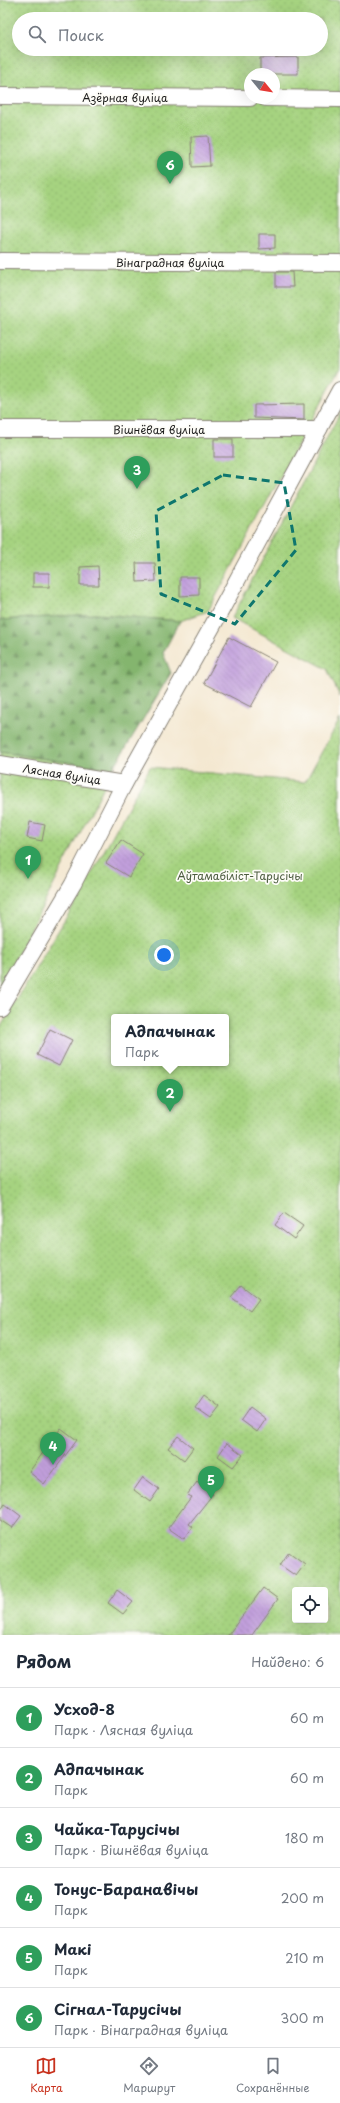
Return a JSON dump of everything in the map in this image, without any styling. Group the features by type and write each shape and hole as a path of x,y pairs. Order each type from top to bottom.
{"street":[{"name":"Азёрная вуліца","path":"0,96 244,98"},
{"path":"280,98 340,98"},
{"name":"Вінаградная вуліца","path":"0,261 340,263"},
{"path":"2,1001 73,884 124,784 340,390"},
{"name":"Вішнёвая вуліца","path":"0,429 319,429"},
{"name":"Лясная вуліца","path":"0,764 124,784"}],"highlighted area":[{"path":"223,475 284,483 296,550 235,624 161,594 156,511"}],"green space":[{"path":"0,0 340,0 340,368 208,611 180,621 96,614 0,620"},
{"path":"340,413 340,697 327,669 232,618"},
{"path":"96,614 180,621 163,653 171,673 113,769 0,752 0,620"},
{"name":"Аўтамабіліст-Тарусічы","path":"340,719 340,1635 0,1635 0,1028 81,893 150,767 305,782"},
{"path":"0,752 113,769 0,989"}],"building":[{"path":"298,57 298,74 280,74 280,68 260,68 260,58"},
{"path":"208,136 210,166 192,167 191,137"},
{"path":"259,234 275,234 275,248 259,249"},
{"path":"276,272 292,272 293,287 276,287"},
{"path":"304,404 304,420 254,418 254,405"},
{"path":"214,439 233,439 233,457 214,457"},
{"path":"136,563 155,563 156,581 137,582"},
{"path":"98,566 99,585 80,585 80,567"},
{"path":"33,573 49,573 49,587 33,587"},
{"path":"180,577 199,577 199,595 180,596"},
{"path":"229,637 276,662 251,707 204,683"},
{"path":"30,822 45,825 42,841 27,838"},
{"path":"121,840 143,854 129,877 106,863"},
{"path":"50,1029 72,1040 59,1066 37,1055"},
{"path":"284,1213 303,1226 294,1239 275,1225"},
{"path":"241,1285 259,1299 250,1311 231,1297"},
{"path":"204,1395 220,1407 211,1419 195,1408"},
{"path":"250,1407 266,1419 257,1432 241,1420"},
{"path":"61,1428 77,1440 44,1484 29,1472"},
{"path":"178,1436 193,1448 184,1460 168,1448"},
{"path":"227,1443 243,1455 233,1467 218,1456"},
{"path":"143,1477 159,1489 150,1502 134,1490"},
{"path":"197,1482 213,1494 189,1524 193,1527 184,1539 168,1528 191,1497 187,1495"},
{"path":"5,1504 21,1516 12,1528 0,1520 0,1511"},
{"path":"289,1552 305,1564 296,1576 280,1565"},
{"path":"263,1588 278,1599 252,1635 228,1635"},
{"path":"117,1590 133,1602 123,1614 108,1603"}],"place":[{"name":"Сігнал-Тарусічы","path":"170,184"},
{"name":"Чайка-Тарусічы","path":"137,489"},
{"name":"Усход-8","path":"28,879"},
{"name":"Адпачынак","path":"170,1112"},
{"name":"Тонус-Баранавічы","path":"53,1465"},
{"name":"Макі","path":"211,1499"}]}
